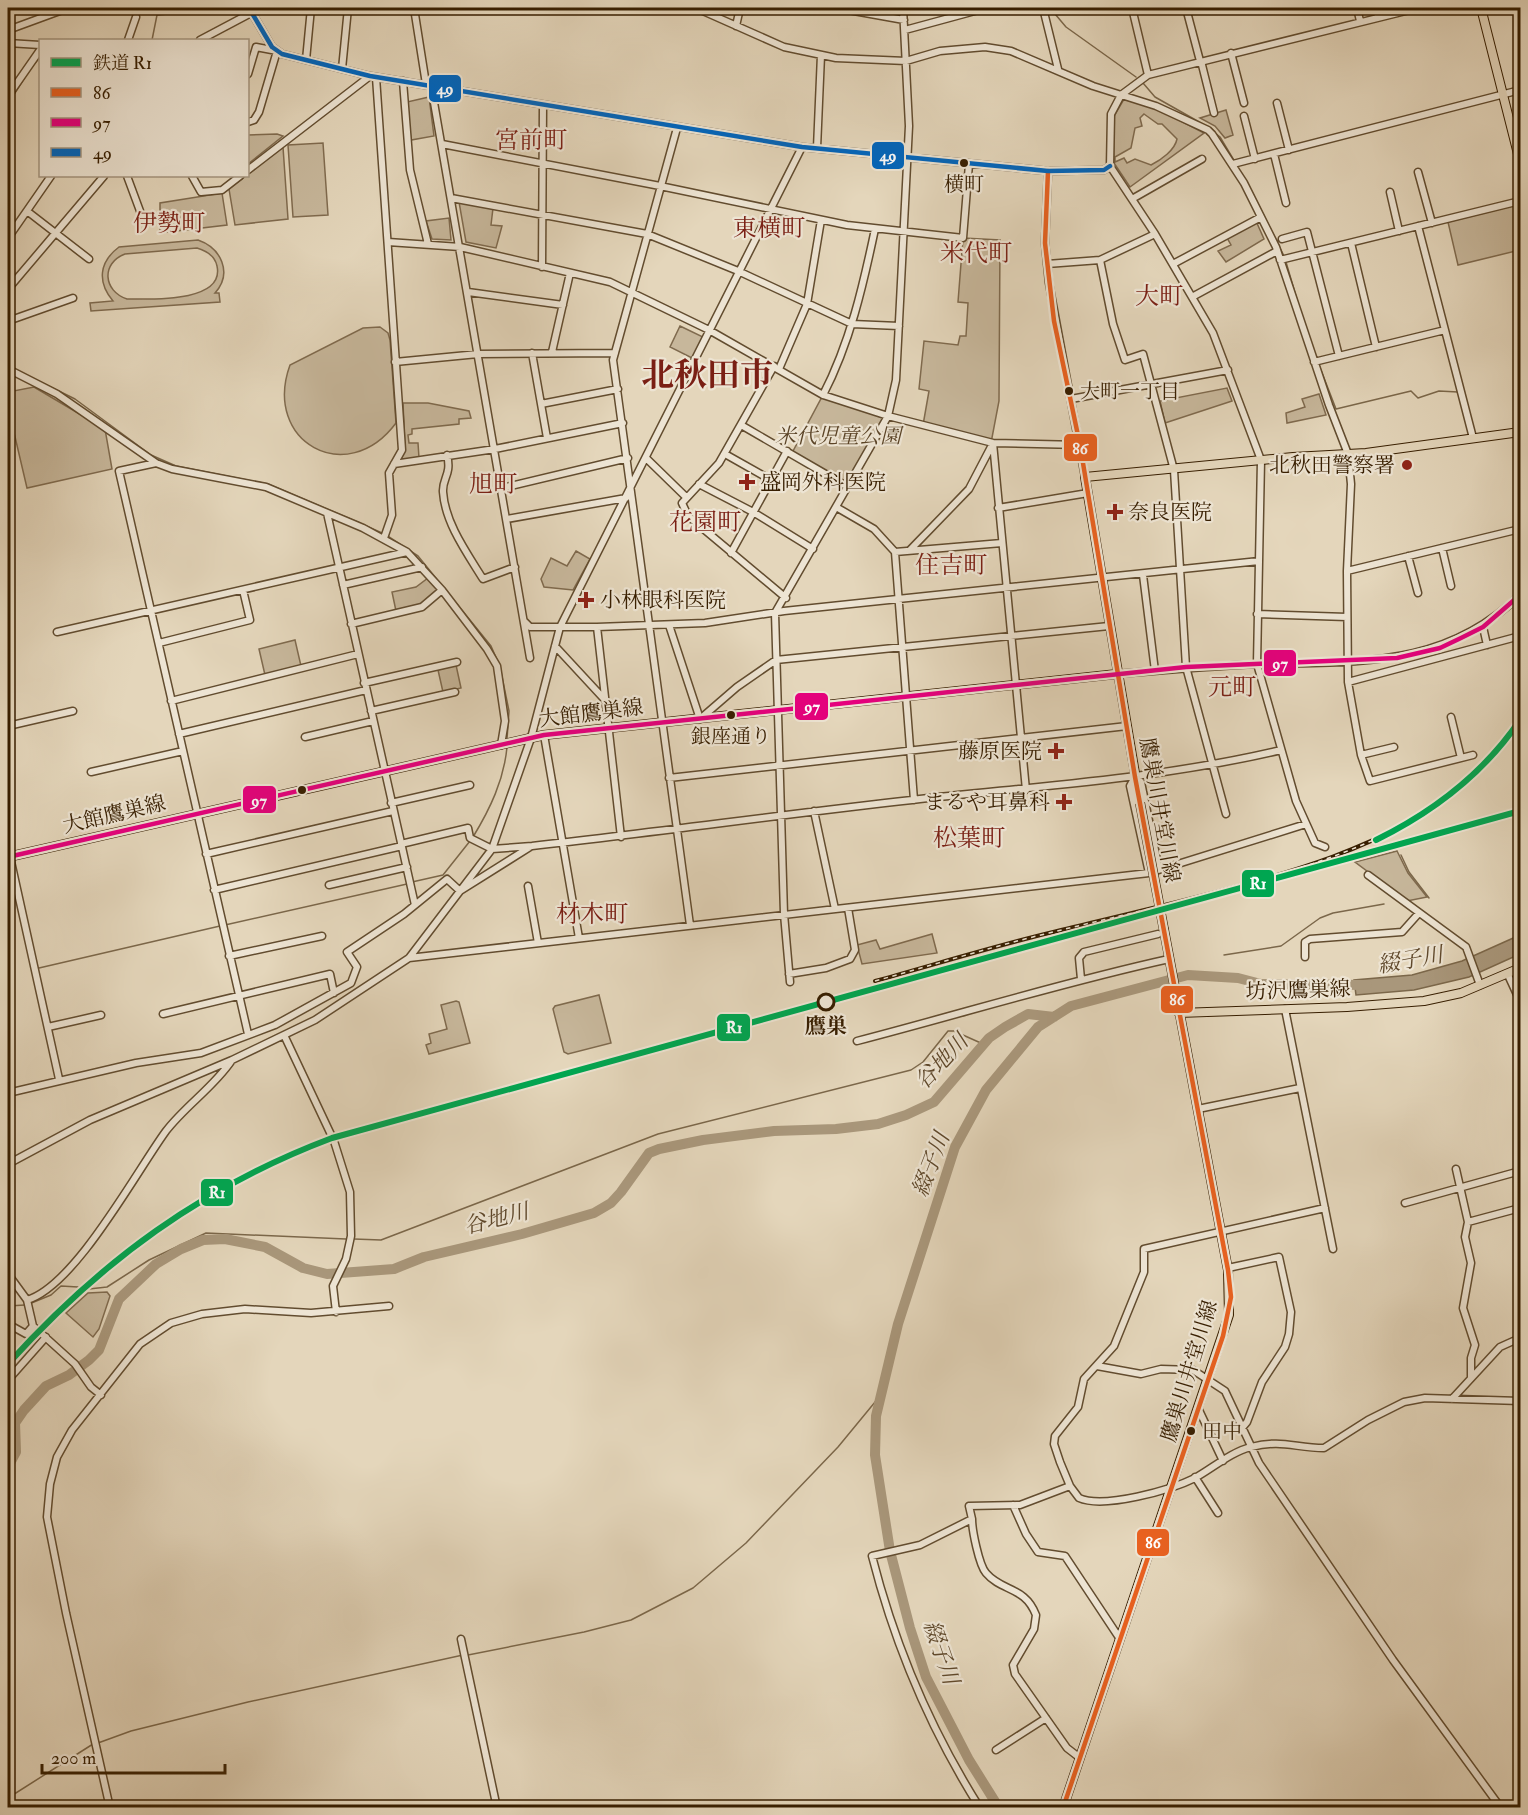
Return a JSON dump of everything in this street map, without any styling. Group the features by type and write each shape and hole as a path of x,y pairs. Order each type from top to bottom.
{"main road":[{"path":"1481,8 1521,162"},
{"path":"1085,477 1348,454 1521,432"},
{"name":"鷹巣川井堂川線","path":"1063,1808 1208,1379 1229,1315 1231,1297 1228,1268 1198,1108 1169,961 1161,932 1085,477"},
{"name":"大館鷹巣線","path":"8,854 385,772 543,735 1117,674"},
{"name":"坊沢鷹巣線","path":"1179,1013 1424,1001 1479,982 1508,975 1521,968"}],"street":[{"path":"8,30 68,8"},
{"path":"306,60 311,8"},
{"path":"342,69 348,8"},
{"path":"414,8 442,144 530,658"},
{"path":"696,8 704,9 784,47 821,55 906,61 940,51 985,47 1011,51 1058,69 1093,86 1156,106 1208,130 1233,164 1277,251 1348,454 1351,484 1347,571 1348,682 1362,754 1370,781 1473,755"},
{"path":"736,26 741,8"},
{"path":"837,8 904,20"},
{"path":"790,982 784,914 775,613 786,598 888,416 896,380 908,157 903,8"},
{"path":"905,30 986,8"},
{"path":"1043,8 1058,69"},
{"path":"1132,8 1148,75"},
{"path":"1186,8 1214,113"},
{"path":"1357,8 1360,21"},
{"path":"1376,8 1378,17"},
{"path":"1325,847 1316,843 1296,801 1257,664 1261,460 1214,333 1155,234 1110,166 1111,114 1121,95 1148,75 1418,8"},
{"path":"202,39 250,10 272,47 278,51"},
{"path":"128,39 136,17"},
{"path":"8,43 39,45"},
{"path":"249,70 255,47 373,76 802,147 1048,171 1104,170 1110,166"},
{"path":"8,96 39,51"},
{"path":"249,122 254,120 259,112 278,51"},
{"path":"1232,53 1244,104"},
{"path":"817,148 821,55"},
{"path":"249,169 373,76"},
{"path":"373,76 388,242 402,450 389,473 392,515 385,536"},
{"path":"403,81 410,170 428,244"},
{"path":"1233,164 1521,90"},
{"path":"1277,102 1289,150"},
{"path":"542,267 543,105"},
{"path":"1244,116 1255,159"},
{"path":"677,128 615,353 648,626 690,926"},
{"path":"442,144 821,220 904,233 963,238 969,164"},
{"path":"8,1164 90,1120 188,1076 232,1060 284,1035 334,1008 409,958 492,849 531,738 560,627 802,147"},
{"path":"1274,154 1286,203"},
{"path":"1132,199 1202,159"},
{"path":"1048,171 1045,243 1047,264 1054,321 1085,477"},
{"path":"1418,172 1432,223"},
{"path":"8,238 50,177"},
{"path":"8,289 54,232 103,177"},
{"path":"127,177 140,211"},
{"path":"193,177 201,192 222,190 239,177"},
{"path":"1390,192 1399,231"},
{"path":"451,198 647,234 738,271 852,324 899,326"},
{"path":"1280,260 1521,201"},
{"path":"27,211 89,259"},
{"path":"1173,264 1261,217"},
{"path":"786,598 684,513 681,503 724,454 776,368 807,304 821,220"},
{"path":"1418,226 1473,438"},
{"path":"823,394 852,324 863,286 874,229"},
{"path":"1282,239 1307,232 1339,356"},
{"path":"1047,264 1100,260 1155,234"},
{"path":"388,242 460,247 610,282 708,330 823,394 888,416 993,443 1080,445"},
{"path":"1351,243 1376,347"},
{"path":"1192,297 1277,251"},
{"path":"1100,260 1113,324 1125,360 1143,354 1174,470 1186,668 1226,814"},
{"path":"552,352 570,273"},
{"path":"468,291 563,305"},
{"path":"8,321 73,298"},
{"path":"1316,362 1445,330"},
{"path":"532,353 548,438"},
{"path":"395,362 478,354 615,353"},
{"path":"8,369 57,394 156,463 172,469 266,487 385,536 407,552 442,590 487,649 497,666 505,721 505,744"},
{"path":"1071,399 1228,369"},
{"path":"541,404 618,389"},
{"path":"394,464 495,449 623,423"},
{"path":"741,425 848,487"},
{"path":"993,443 1026,790"},
{"path":"910,550 969,489 993,443"},
{"path":"730,553 787,451"},
{"path":"724,454 771,480"},
{"path":"447,455 450,469 442,491 452,527 476,568 483,579 515,567"},
{"path":"502,488 627,458"},
{"path":"646,458 686,497"},
{"path":"156,463 119,471 248,1034"},
{"path":"699,484 753,512 813,549"},
{"path":"998,507 1088,493"},
{"path":"507,519 626,498"},
{"path":"836,507 874,529 895,552 914,800"},
{"path":"327,513 415,905"},
{"path":"1347,571 1521,529"},
{"path":"895,552 1002,543"},
{"path":"1442,548 1451,586"},
{"path":"57,632 407,552"},
{"path":"1408,556 1418,593"},
{"path":"524,621 530,627 705,623 898,599 1259,561"},
{"path":"343,585 422,567"},
{"path":"1143,574 1155,671"},
{"path":"159,643 250,620 243,590"},
{"path":"351,624 422,607 442,590"},
{"path":"1117,674 1257,664 1348,662 1414,655 1440,648 1483,627 1521,595"},
{"path":"1257,614 1347,616"},
{"path":"669,625 700,719 736,687 776,660 1109,626"},
{"path":"597,627 621,837"},
{"path":"1483,627 1487,645"},
{"path":"1348,682 1521,636"},
{"path":"555,646 606,701"},
{"path":"171,701 358,654"},
{"path":"179,734 458,662"},
{"path":"370,711 454,692"},
{"path":"8,726 73,711"},
{"path":"1451,717 1461,758"},
{"path":"305,736 373,721"},
{"path":"669,778 1127,726"},
{"path":"543,735 579,938"},
{"path":"1362,754 1394,747"},
{"path":"214,890 468,828 472,840 492,849 532,846 621,837 782,815 1135,777 1213,766 1281,750"},
{"path":"91,772 183,751"},
{"path":"1135,777 1141,782 1159,869"},
{"path":"1135,777 1130,786 1149,873"},
{"path":"391,803 470,785"},
{"path":"206,854 393,811"},
{"path":"814,812 835,909"},
{"path":"409,958 1149,873 1306,824"},
{"path":"460,891 532,846"},
{"path":"8,854 59,1079"},
{"path":"329,885 407,867"},
{"path":"1368,875 1467,950 1479,982"},
{"path":"8,1093 59,1079 201,1053 267,1027 351,983 357,967 347,952 415,905 447,879 460,891"},
{"path":"528,886 538,943"},
{"path":"789,974 826,968 850,959 855,950 848,908"},
{"path":"1305,957 1305,942 1310,939 1402,932 1419,913"},
{"path":"1081,979 1079,958 1084,952 1161,932"},
{"path":"230,956 322,936"},
{"path":"857,1041 948,1018 1081,979 1169,961"},
{"path":"163,1014 330,974 334,993"},
{"path":"1508,975 1521,1001"},
{"path":"1285,1009 1334,1249"},
{"path":"48,1027 101,1015"},
{"path":"267,1027 272,1040"},
{"path":"284,1035 334,1141 350,1191 351,1236 341,1270 333,1286 336,1312"},
{"path":"27,1300 50,1289 63,1275 123,1198 168,1130 222,1074 232,1060"},
{"path":"1198,1108 1300,1088"},
{"path":"1456,1168 1468,1222 1466,1238 1471,1263 1463,1308 1475,1345 1471,1358 1471,1377"},
{"path":"1405,1203 1459,1186 1521,1171"},
{"path":"1325,1208 1144,1250 1144,1272 1110,1353 1084,1379 1078,1407 1055,1436 1054,1444 1070,1486 1079,1498 1095,1501 1171,1488 1196,1477 1249,1447 1280,1441 1324,1448 1368,1420 1404,1402 1425,1398 1501,1398 1521,1401"},
{"path":"1468,1222 1521,1208"},
{"path":"1228,1268 1279,1257 1291,1312 1285,1347 1262,1382 1241,1429"},
{"path":"8,1274 27,1300 33,1326 75,1364 91,1388 101,1395"},
{"path":"110,1808 47,1517 57,1457 72,1430 140,1344 161,1328 181,1319 244,1309 311,1313 388,1306"},
{"path":"8,1324 26,1334 33,1326"},
{"path":"8,1380 46,1337"},
{"path":"1452,1399 1500,1347 1521,1338"},
{"path":"1096,1366 1140,1374 1161,1369 1192,1370 1230,1396 1249,1447 1360,1612 1501,1808"},
{"path":"1198,1408 1223,1461"},
{"path":"1196,1477 1218,1513"},
{"path":"1070,1486 1013,1505 969,1506 973,1533 984,1571 1022,1594 1033,1606 1036,1615 1034,1629 1013,1669 1067,1748 1080,1758"},
{"path":"1013,1505 1026,1534 1038,1552 1065,1556 1120,1639"},
{"path":"972,1518 907,1549 872,1557 906,1668 948,1754 980,1808"},
{"path":"461,1639 497,1808"},
{"path":"996,1750 1046,1718"}],"green space":[{"path":"429,97 434,136 411,140 407,102"},
{"path":"1124,99 1156,108 1204,133 1130,187 1114,163 1113,118","holes":["1144,114 1158,124 1162,124 1177,139 1174,147 1167,154 1151,165 1135,159 1127,163 1124,158 1115,162 1115,157 1131,148 1135,128 1142,126 1140,118"]},
{"path":"1226,110 1233,135 1225,138 1215,126 1200,118"},
{"path":"277,134 283,136 249,163 249,135"},
{"path":"323,143 328,215 293,217 288,145"},
{"path":"283,147 288,219 235,225 229,189 244,177 249,177 249,173"},
{"path":"222,193 227,225 160,233 160,203"},
{"path":"459,202 493,208 491,225 502,226 496,248 466,242"},
{"path":"1520,204 1520,250 1458,265 1448,222"},
{"path":"449,218 451,240 432,239 426,221"},
{"path":"1256,221 1264,239 1226,262 1218,251 1231,245 1226,236"},
{"path":"963,238 1000,240 999,401 991,443 923,425 929,391 919,389 924,341 958,345 960,336 966,336 968,303 958,302"},
{"path":"198,240 206,244 218,255 224,270 215,293 219,293 220,302 91,311 90,303 113,301 104,287 102,272 107,259 119,247","holes":["201,249 210,254 217,266 216,278 210,287 198,293 168,298 127,299 119,295 109,284 109,270 112,264 125,254"]},
{"path":"680,326 703,337 692,358 670,347"},
{"path":"380,327 388,333 390,340 396,423 376,443 355,453 334,454 314,448 298,435 288,416 285,392 290,365 363,328"},
{"path":"34,387 105,429 112,469 27,488 8,407 8,392"},
{"path":"1227,388 1232,401 1165,423 1160,401"},
{"path":"1319,394 1326,415 1287,423 1286,413 1305,407 1302,399"},
{"name":"米代児童公園","path":"823,395 888,416 848,487 792,453"},
{"path":"403,403 428,403 469,411 471,418 459,419 459,424 412,429 412,434 408,435 409,443 418,443 419,458 399,461 405,448"},
{"path":"576,551 590,559 573,590 544,587 541,579 551,558 567,566"},
{"path":"428,578 439,590 421,605 396,611 392,592 416,587"},
{"path":"295,640 301,666 265,675 259,649"},
{"path":"456,665 461,688 443,692 438,670"},
{"path":"1397,851 1408,873 1427,897 1407,901 1355,862"},
{"path":"932,934 937,953 862,964 857,945 876,940 880,949"},
{"path":"599,995 611,1043 568,1054 564,1052 553,1009 555,1006"},
{"path":"459,1002 470,1043 429,1054 426,1045 431,1043 429,1034 447,1029 441,1005"},
{"path":"107,1292 110,1296 99,1329 93,1337 66,1313 88,1293"}],"shaded area":[{"path":"1520,935 1520,954 1469,977 1414,990 1356,995 1354,980 1412,975 1462,961"}],"waterway":[{"path":"152,39 157,15 156,8"},
{"path":"157,15 239,8"},
{"path":"1050,8 1066,27 1136,77"},
{"path":"35,63 39,58"},
{"path":"8,104 25,77"},
{"path":"1143,83 1155,97 1208,127"},
{"path":"1214,132 1220,137 1235,162"},
{"path":"1251,190 1285,258"},
{"path":"1286,262 1300,310"},
{"path":"1319,365 1336,409 1411,391 1418,398 1439,391 1458,392"},
{"path":"8,366 75,399 151,455 176,466 268,484 360,523"},
{"path":"364,525 382,533"},
{"path":"386,535 418,556 491,646 498,662"},
{"path":"500,667 509,711 507,739"},
{"path":"473,837 495,794 503,771 507,747"},
{"path":"412,882 443,875 470,841"},
{"path":"1401,855 1409,872 1429,898"},
{"path":"225,925 407,884"},
{"path":"1224,955 1281,946 1320,918 1333,913 1384,904"},
{"path":"39,968 220,926"},
{"name":"綴子川","path":"999,1808 969,1760 926,1677 910,1628 890,1551 875,1455 876,1416 898,1324 955,1147 986,1090 1038,1027 1071,1006 1188,975 1238,978 1261,984 1367,985"},
{"name":"谷地川","path":"8,1467 16,1452 15,1423 24,1410 46,1386 69,1375 99,1350 119,1299 156,1264 181,1249 203,1240 225,1239 265,1247 303,1268 327,1274 394,1269 424,1257 522,1234 594,1213 611,1203 649,1153 659,1149 703,1140 774,1131 836,1129 878,1124 906,1115 934,1102 989,1038 1005,1027 1028,1014 1054,1017"},
{"path":"354,1239 381,1240 658,1134 911,1070 923,1062 948,1031 954,1031 983,1044"},
{"path":"89,1289 107,1287 149,1260 206,1233 346,1239"},
{"path":"29,1304 51,1295 61,1286 78,1287"},
{"path":"8,1306 25,1305"},
{"path":"468,1655 584,1632 631,1620 693,1588 746,1543 838,1447 880,1396"},
{"path":"98,1743 131,1731 248,1702 463,1655"},
{"path":"8,1798 93,1744"}],"railway":[{"path":"875,981 1027,938 1256,881 1333,857 1403,825 1436,805 1466,781 1494,753 1520,720"}],"rail line":[{"name":"R1","path":"1376,840 1417,817 1456,789 1490,757 1520,720"},
{"name":"R1","path":"8,1364 80,1292 156,1231 197,1204 240,1180 332,1138 1520,811"}],"transit line":[{"name":"49","path":"249,8 272,47 282,54 370,76 802,147 1048,171 1104,170 1110,166"},
{"name":"86","path":"1048,171 1045,243 1054,321 1080,445 1135,777 1228,1270 1231,1297 1223,1336 1063,1808"},
{"name":"97","path":"8,857 544,735 1186,667 1397,658 1440,648 1483,627 1520,595"}],"place":[{"name":"横町","path":"964,163"},
{"name":"大町一丁目","path":"1069,391"},
{"name":"北秋田警察署","path":"1407,465"},
{"name":"盛岡外科医院","path":"747,482"},
{"name":"奈良医院","path":"1115,512"},
{"name":"小林眼科医院","path":"586,600"},
{"name":"銀座通り","path":"731,715"},
{"name":"藤原医院","path":"1056,751"},
{"name":"まるや耳鼻科","path":"1064,802"},
{"name":"鷹巣","path":"826,1002"},
{"name":"田中","path":"1191,1431"}],"district":[{"name":"宮前町","path":"531,140"},
{"name":"伊勢町","path":"169,223"},
{"name":"東横町","path":"769,228"},
{"name":"米代町","path":"976,253"},
{"name":"大町","path":"1159,296"},
{"name":"北秋田市","path":"707,374"},
{"name":"旭町","path":"493,484"},
{"name":"花園町","path":"705,522"},
{"name":"住吉町","path":"951,565"},
{"name":"元町","path":"1232,687"},
{"name":"松葉町","path":"969,838"},
{"name":"材木町","path":"592,914"}]}
